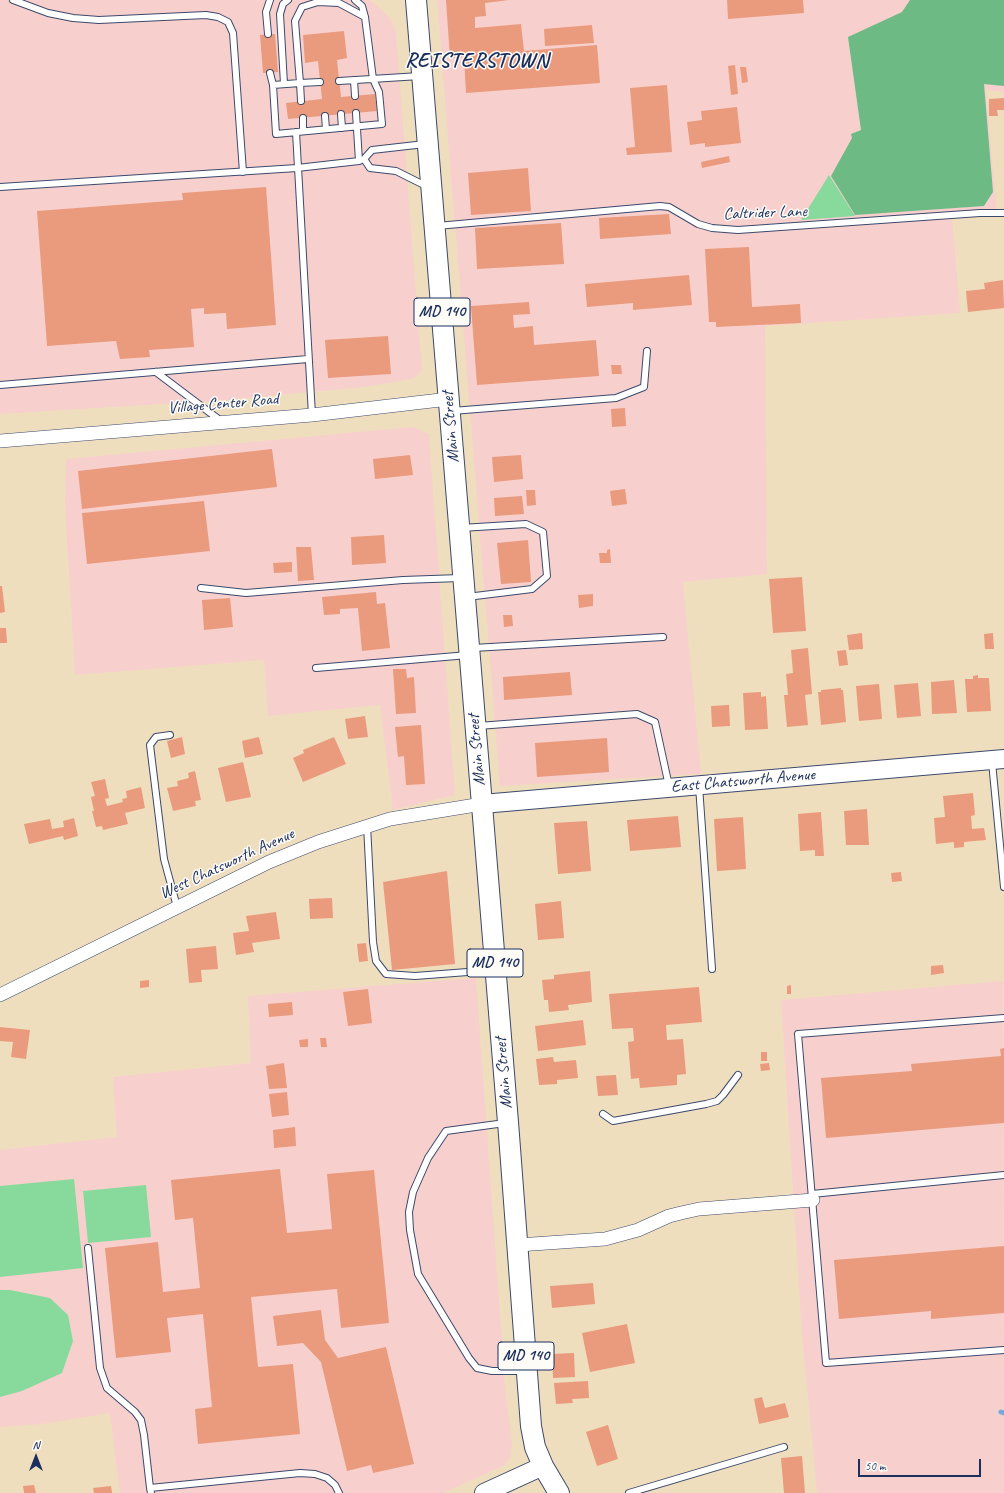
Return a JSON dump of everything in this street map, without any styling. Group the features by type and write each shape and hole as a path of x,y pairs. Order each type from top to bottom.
{"main road":[{"name":"Main Street","path":"416,0 433,190 475,726 496,970 531,1426 535,1447 543,1466 559,1493"}],"street":[{"name":"Village Center Road","path":"0,440 450,405"},
{"name":"East Chatsworth Avenue","path":"482,804 998,760"},
{"name":"West Chatsworth Avenue","path":"0,994 269,862 318,842 367,825 390,819 482,804"},
{"path":"518,1245 605,1239 633,1232 681,1213 812,1197"},
{"path":"484,1493 543,1466"}],"lane":[{"path":"13,0 48,13 73,18 99,20 206,15 218,17 228,22 233,33 243,172"},
{"path":"268,34 266,12 270,0"},
{"path":"284,84 280,14 283,4 288,0"},
{"path":"270,73 273,85 276,134 382,124 379,92 373,79 365,17 362,6 355,0"},
{"path":"301,101 295,21 302,8 318,2 339,2 365,17"},
{"path":"339,81 423,75"},
{"path":"354,80 355,96"},
{"path":"273,85 320,82"},
{"path":"356,113 362,160 370,168 396,171 433,190"},
{"path":"341,114 342,128"},
{"path":"325,116 326,129"},
{"path":"303,118 303,131"},
{"path":"296,132 312,415"},
{"path":"0,187 298,168 362,160 372,150 429,143"},
{"name":"Caltrider Lane","path":"436,227 660,206 674,210 698,224 712,228 738,230 980,213 1004,213"},
{"path":"450,405 616,398 644,387 647,351"},
{"path":"0,385 308,359"},
{"path":"156,372 223,422"},
{"path":"202,588 246,593 403,580 464,588 532,589 548,576 543,532 526,524 460,528"},
{"path":"316,668 469,651 663,637"},
{"path":"475,726 637,714 655,722 669,787"},
{"path":"170,736 156,737 150,745 164,859 177,907"},
{"path":"998,760 1004,887"},
{"path":"699,785 712,969"},
{"path":"367,825 373,942 376,961 386,974 415,976 496,970"},
{"path":"1004,1018 798,1034 826,1363 1004,1350"},
{"path":"603,1114 613,1121 717,1101 724,1095 738,1076"},
{"path":"508,1122 446,1131 428,1158 413,1192 409,1212 410,1230 418,1274 469,1358 478,1368 492,1371 527,1371"},
{"path":"812,1197 1004,1175"},
{"path":"88,1248 100,1368 107,1388 135,1412 141,1420 150,1490 300,1473 315,1474 327,1478 335,1485 339,1493"},
{"path":"629,1493 784,1447"}],"shaded area":[{"path":"0,0 370,0 382,10 392,21 396,33 422,370 418,375 412,379 364,387 225,400 0,414"},
{"path":"437,0 1004,0 1004,92 986,90 997,212 952,215 960,313 765,326 767,574 683,582 701,774 500,786"},
{"path":"413,427 429,434 455,795 393,810 380,705 268,716 264,660 75,675 65,505 66,459"},
{"path":"476,978 506,1396 512,1442 511,1456 505,1465 443,1493 120,1493 110,1413 42,1424 0,1427 0,1150 117,1137 113,1077 251,1063 248,996"},
{"path":"1003,981 1004,1493 817,1493 802,1334 781,1000"}],"green space":[{"path":"910,0 1004,0 1004,86 984,84 993,192 984,206 855,215 831,176 852,138 851,134 861,130 848,37 902,12"},
{"path":"829,175 855,216 801,220"},
{"path":"74,1179 83,1268 0,1277 0,1186"},
{"path":"146,1185 151,1237 88,1243 83,1191"},
{"path":"0,1290 10,1290 50,1298 68,1315 73,1341 62,1373 22,1391 0,1397"}],"building":[{"path":"446,0 509,0 485,3 486,16 475,17 475,28 521,24 524,51 597,45 600,83 466,93 464,57 450,58"},
{"path":"727,0 803,0 804,13 728,19"},
{"path":"592,25 594,43 545,46 544,29"},
{"path":"344,31 347,58 337,60 341,97 375,94 377,111 288,119 286,103 322,99 318,61 305,63 303,35"},
{"path":"275,34 278,72 263,73 260,35"},
{"path":"735,65 738,94 731,95 728,66"},
{"path":"740,67 746,67 748,82 742,83"},
{"path":"667,85 672,152 627,155 626,148 635,147 630,88"},
{"path":"1004,98 1004,110 997,110 998,116 989,116 989,99"},
{"path":"737,107 741,143 705,147 705,143 690,145 687,122 702,120 701,111"},
{"path":"729,156 730,162 702,168 701,162"},
{"path":"528,168 531,211 471,215 468,173"},
{"path":"266,187 276,325 227,329 226,313 204,314 204,308 191,309 194,347 149,350 150,357 120,359 116,341 47,346 37,211 183,200 182,193"},
{"path":"669,214 671,234 600,239 599,218"},
{"path":"561,223 564,264 477,269 475,228"},
{"path":"749,247 752,307 800,304 801,323 716,327 716,322 709,322 705,249"},
{"path":"689,275 692,305 633,310 633,303 587,307 585,284"},
{"path":"1003,280 1004,308 968,312 966,291 985,289 984,283"},
{"path":"529,302 530,314 513,315 514,328 533,326 534,345 596,340 599,376 477,385 471,306"},
{"path":"388,336 391,374 328,378 325,340"},
{"path":"611,365 621,365 622,374 612,374"},
{"path":"625,408 626,426 612,427 611,409"},
{"path":"272,449 277,487 82,509 78,471"},
{"path":"410,455 413,475 375,479 373,459"},
{"path":"521,455 523,479 494,482 492,457"},
{"path":"625,489 627,504 612,506 610,491"},
{"path":"526,490 535,490 536,505 527,506"},
{"path":"522,496 524,514 495,516 494,498"},
{"path":"204,501 210,551 87,564 82,513"},
{"path":"384,535 386,563 352,565 351,537"},
{"path":"528,540 531,582 501,584 497,543"},
{"path":"296,547 311,547 314,580 298,581"},
{"path":"610,549 611,563 600,563 599,553 607,553 607,550"},
{"path":"292,562 292,572 274,573 273,563"},
{"path":"802,577 806,631 773,633 769,579"},
{"path":"0,586 2,586 5,612 0,613"},
{"path":"376,592 377,604 385,603 390,648 362,651 358,608 340,609 340,614 324,615 322,597"},
{"path":"593,594 593,606 579,608 578,595"},
{"path":"230,598 233,627 204,630 202,600"},
{"path":"503,615 512,615 513,626 504,627"},
{"path":"0,628 6,628 7,643 0,643"},
{"path":"862,633 863,649 849,650 847,635"},
{"path":"993,633 994,649 985,649 984,634"},
{"path":"808,648 812,694 805,695 808,725 787,727 784,695 788,695 786,674 793,673 791,650"},
{"path":"846,650 848,665 839,666 837,651"},
{"path":"393,669 406,669 407,678 414,677 416,713 396,714"},
{"path":"570,672 572,695 504,700 503,677"},
{"path":"978,675 978,678 989,678 991,711 967,712 965,679 973,679 973,676"},
{"path":"954,680 957,713 932,714 931,682"},
{"path":"918,683 921,716 897,718 894,685"},
{"path":"879,684 882,719 859,721 856,686"},
{"path":"841,688 841,690 843,690 846,722 821,725 818,692 821,692 821,690"},
{"path":"761,692 761,697 766,696 768,729 745,730 743,693"},
{"path":"729,705 730,726 712,727 711,706"},
{"path":"365,716 368,737 348,739 345,719"},
{"path":"421,725 425,784 406,785 404,756 398,757 395,727"},
{"path":"182,737 185,754 171,758 167,741"},
{"path":"259,737 263,754 245,758 242,741"},
{"path":"334,737 346,764 303,782 293,758 304,753 303,750"},
{"path":"607,738 609,772 537,777 535,743"},
{"path":"243,762 251,797 226,802 218,768"},
{"path":"195,771 201,800 195,801 196,806 173,811 167,788 178,786 177,781 189,778 188,773"},
{"path":"105,779 109,798 105,799 107,806 123,802 122,799 127,798 126,791 141,787 145,808 125,813 128,824 103,830 102,826 96,827 92,811 94,811 91,797 95,796 91,782"},
{"path":"973,793 975,815 971,816 972,829 984,828 986,840 964,842 964,847 954,848 954,842 936,844 934,818 945,817 943,796"},
{"path":"867,809 869,845 846,845 844,811"},
{"path":"821,812 824,856 815,856 815,850 800,851 798,814"},
{"path":"678,816 681,847 630,851 627,820"},
{"path":"743,817 746,869 717,871 714,819"},
{"path":"74,818 78,836 64,840 63,836 29,844 24,824 50,819 52,829 64,827 63,821"},
{"path":"587,821 591,871 558,874 554,823"},
{"path":"447,871 455,964 392,970 383,882"},
{"path":"901,872 902,881 892,882 891,873"},
{"path":"332,898 333,918 310,919 309,899"},
{"path":"561,901 564,938 538,940 535,904"},
{"path":"276,912 280,939 252,943 254,952 236,955 233,933 249,931 246,916"},
{"path":"366,943 368,961 359,962 357,944"},
{"path":"216,946 218,969 201,970 202,982 189,983 186,949"},
{"path":"943,965 944,973 931,975 931,966"},
{"path":"590,971 592,1002 568,1005 569,1010 549,1012 548,1000 544,1000 542,980 554,979 554,975"},
{"path":"149,980 149,987 140,988 140,981"},
{"path":"791,985 791,994 787,994 787,986"},
{"path":"699,987 702,1022 666,1025 667,1040 683,1039 686,1074 677,1075 677,1085 640,1088 639,1078 631,1079 628,1042 634,1041 633,1028 612,1029 609,994"},
{"path":"368,989 372,1023 348,1026 343,992"},
{"path":"292,1002 293,1015 269,1017 268,1004"},
{"path":"583,1020 586,1045 538,1051 535,1026"},
{"path":"0,1027 30,1030 26,1059 11,1057 13,1042 0,1041"},
{"path":"320,1038 326,1038 327,1047 321,1047"},
{"path":"308,1039 308,1047 300,1047 299,1040"},
{"path":"1004,1048 1004,1123 826,1138 821,1078 912,1071 911,1064 1001,1056 1000,1049"},
{"path":"761,1052 767,1052 767,1061 761,1061"},
{"path":"553,1057 554,1062 576,1060 578,1078 557,1080 557,1084 539,1085 536,1059"},
{"path":"284,1063 287,1088 269,1089 266,1066"},
{"path":"769,1063 770,1070 761,1071 760,1064"},
{"path":"616,1075 618,1095 598,1096 596,1076"},
{"path":"287,1092 289,1115 272,1117 269,1094"},
{"path":"295,1127 296,1146 274,1148 273,1130"},
{"path":"280,1169 287,1233 332,1229 327,1174 374,1170 389,1323 341,1328 337,1289 251,1297 258,1367 293,1364 300,1434 198,1444 195,1409 212,1407 203,1314 167,1318 171,1352 116,1358 105,1248 158,1242 163,1292 200,1288 193,1218 175,1220 171,1180"},
{"path":"1004,1246 1004,1313 931,1319 931,1311 839,1319 834,1260"},
{"path":"593,1283 595,1304 552,1308 550,1286"},
{"path":"321,1310 325,1340 338,1358 386,1347 414,1464 373,1473 371,1465 347,1471 321,1362 303,1343 277,1346 273,1316"},
{"path":"627,1324 635,1363 590,1372 582,1333"},
{"path":"574,1353 575,1377 553,1378 552,1354"},
{"path":"588,1381 589,1398 572,1399 573,1403 556,1404 554,1383"},
{"path":"762,1397 765,1408 785,1403 789,1417 759,1424 754,1399"},
{"path":"608,1425 618,1459 597,1466 586,1432"},
{"path":"802,1456 805,1493 784,1493 781,1458"},
{"path":"34,1485 36,1493 24,1493 23,1486"},
{"path":"111,1486 112,1493 94,1493 93,1488"}],"district":[{"name":"REISTERSTOWN","path":"477,61"}]}
